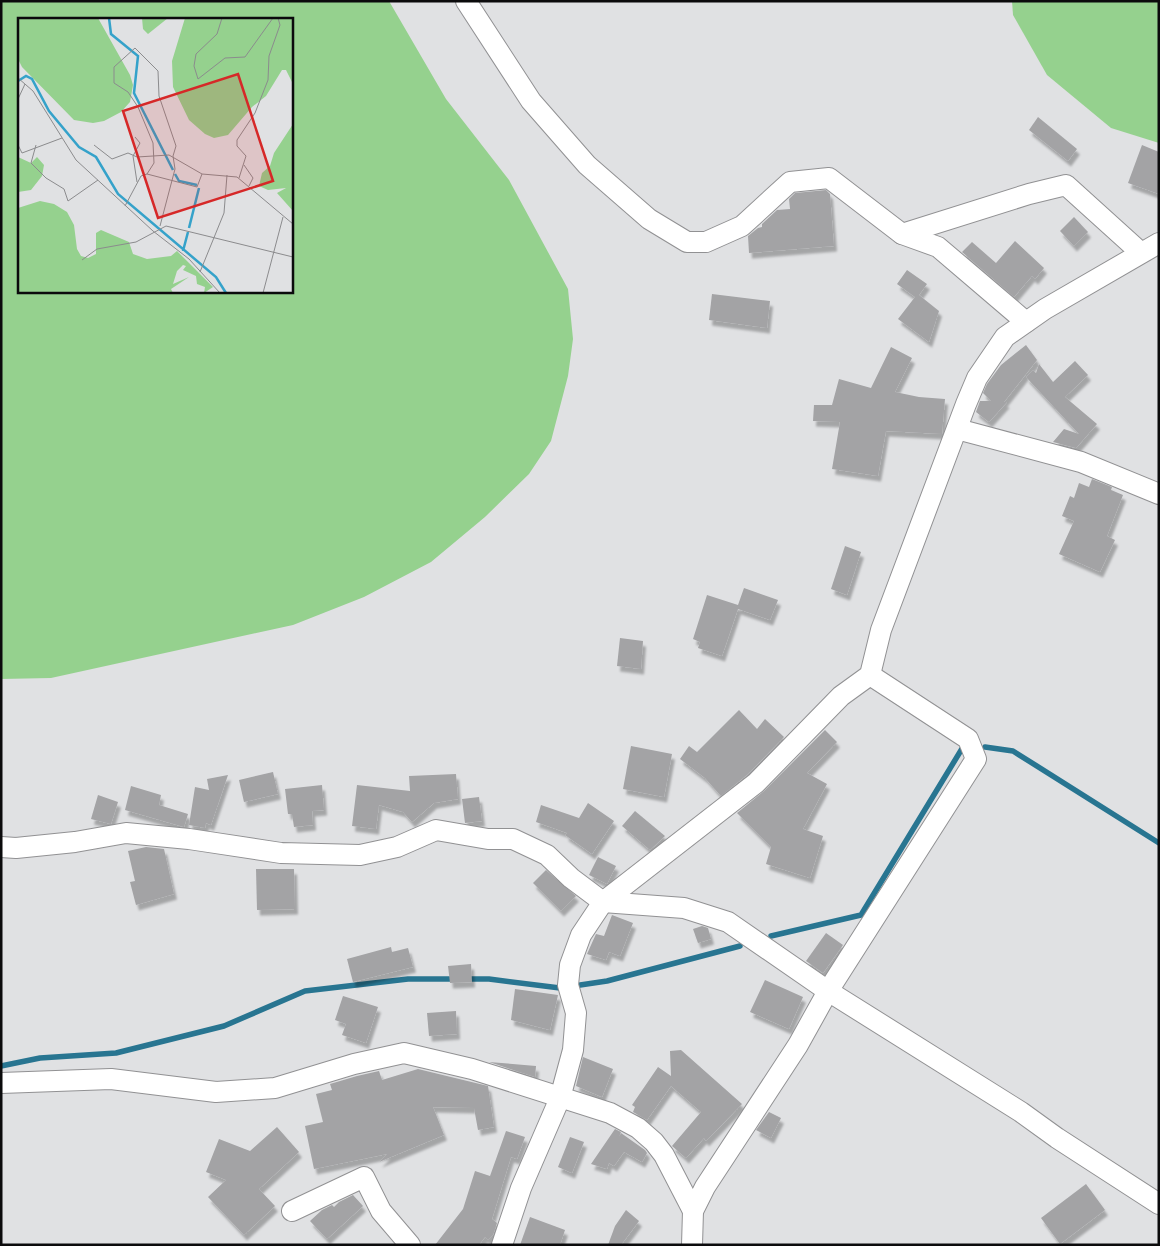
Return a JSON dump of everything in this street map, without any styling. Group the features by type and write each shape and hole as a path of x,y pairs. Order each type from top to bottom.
{"street":[{"path":"466,1 531,101 587,165 649,219 687,242 706,242 742,226 790,182 829,178 902,234 938,247 1026,322"},
{"path":"902,234 1029,194 1066,185 1140,252"},
{"path":"502,1245 521,1188 560,1098 573,1050 576,1013 568,985 570,965 582,935 602,902 756,783 842,696 870,675 881,630 976,378 1005,337 1026,322 1140,252 1159,243"},
{"path":"957,429 1082,462 1159,494"},
{"path":"692,1245 693,1211 710,1180 798,1045 828,991 976,758 968,739 870,675"},
{"path":"1,847 16,848 75,842 126,833 188,839 281,853 360,855 397,848 436,830 513,840 547,854 571,878 602,902 684,908 728,922 828,991 1021,1112 1057,1138 1159,1204"},
{"path":"1,1083 111,1079 216,1092 274,1088 354,1064 404,1053 472,1069 560,1098 610,1112 654,1142 664,1155 693,1211"},
{"path":"292,1211 364,1177 381,1211 410,1245"}],"green space":[{"path":"1,1 389,1 446,99 509,180 568,289 573,339 568,376 551,441 529,474 485,517 431,562 364,597 293,625 51,678 1,679"},
{"path":"1012,1 1159,1 1159,143 1111,128 1047,75 1013,15"}],"building":[{"path":"1038,117 1077,149 1068,161 1029,130"},
{"path":"1142,145 1159,152 1159,194 1128,183"},
{"path":"826,190 830,194 834,246 749,253 748,236 762,227 762,224 777,210 790,209 789,199 795,193"},
{"path":"1074,217 1088,232 1074,246 1060,231"},
{"path":"1015,241 1044,268 1035,279 1032,276 1014,297 962,252 972,242 996,263"},
{"path":"907,270 927,284 919,295 939,311 929,342 898,319 915,297 897,284"},
{"path":"712,294 770,301 767,328 709,320"},
{"path":"1026,345 1037,360 1004,402 1007,402 989,422 976,412 980,401 991,401 983,393 987,384 1001,365"},
{"path":"891,347 912,358 895,392 919,397 945,399 942,434 886,431 878,476 832,469 840,422 813,421 814,405 832,405 839,379 871,388"},
{"path":"1075,361 1088,375 1065,397 1097,424 1076,448 1053,442 1064,429 1079,434 1026,377 1033,370 1036,373 1039,364 1053,382"},
{"path":"1092,479 1112,487 1111,490 1123,495 1107,536 1115,540 1100,572 1059,554 1074,521 1062,516 1070,496 1074,498 1079,483 1089,487"},
{"path":"845,546 861,552 847,595 831,589"},
{"path":"744,588 778,600 770,620 738,609 722,656 698,648 700,642 693,639 707,595 738,605"},
{"path":"620,638 643,641 641,669 617,666"},
{"path":"739,710 757,729 765,719 784,737 748,774 721,796 705,778 680,759 689,746 697,752"},
{"path":"825,730 837,742 807,773 827,784 803,829 823,836 810,878 766,864 771,847 737,813 764,791"},
{"path":"631,746 672,754 664,797 623,789"},
{"path":"273,772 278,794 244,802 239,780"},
{"path":"456,774 458,799 434,803 412,822 403,812 379,805 376,829 352,826 357,785 410,791 409,776"},
{"path":"228,775 211,825 206,823 205,828 189,825 195,787 209,790 207,779"},
{"path":"322,785 324,810 312,811 313,825 294,827 292,814 288,814 285,789"},
{"path":"131,786 161,795 159,805 188,814 184,827 125,810"},
{"path":"98,795 118,802 111,824 91,819"},
{"path":"479,797 482,821 465,823 462,799"},
{"path":"588,803 614,821 592,854 565,835 567,833 536,822 541,805 579,818"},
{"path":"635,811 665,836 650,850 622,826"},
{"path":"146,847 164,849 174,894 136,905 130,882 135,881 128,851"},
{"path":"598,857 616,866 607,884 589,875"},
{"path":"256,869 294,869 295,909 257,910"},
{"path":"546,870 576,896 561,911 533,883"},
{"path":"612,915 633,923 620,956 609,952 606,960 587,954 596,934 604,936"},
{"path":"702,926 708,928 711,939 698,943 693,929"},
{"path":"826,933 843,945 823,973 806,961"},
{"path":"391,947 392,952 408,948 413,967 353,982 347,959"},
{"path":"471,964 472,982 450,983 448,966"},
{"path":"765,980 803,997 789,1029 750,1012"},
{"path":"515,989 558,995 550,1030 511,1020"},
{"path":"343,996 378,1007 366,1043 342,1035 346,1024 335,1020"},
{"path":"456,1011 457,1034 429,1036 427,1013"},
{"path":"681,1050 742,1104 706,1141 704,1138 686,1158 672,1146 701,1112 671,1086 647,1120 633,1112 635,1107 632,1105 658,1067 671,1076 670,1051"},
{"path":"583,1057 613,1069 602,1097 576,1086"},
{"path":"489,1062 536,1066 535,1077"},
{"path":"418,1069 488,1086 494,1127 478,1130 474,1108 433,1107 444,1135 379,1162 387,1154 314,1169 305,1126 323,1122 316,1094 332,1090 330,1084 357,1076 379,1071 382,1080"},
{"path":"769,1112 781,1118 771,1138 756,1130"},
{"path":"277,1127 299,1152 259,1189 275,1206 244,1235 208,1197 226,1180 206,1172 219,1139 250,1151"},
{"path":"615,1129 621,1132 619,1137 621,1133 645,1150 647,1153 642,1162 624,1152 614,1166 609,1163 607,1169 591,1164"},
{"path":"506,1131 525,1137 517,1159 511,1157 492,1219 497,1223 493,1235 488,1240 485,1237 479,1245 435,1245 463,1209 475,1171 490,1176"},
{"path":"570,1137 584,1142 572,1173 558,1167"},
{"path":"1086,1184 1105,1210 1060,1244 1041,1218"},
{"path":"353,1195 363,1206 327,1239 310,1221 322,1210 332,1205 334,1207 339,1202"},
{"path":"626,1210 639,1221 621,1245 608,1245 615,1226"},
{"path":"530,1217 565,1230 560,1245 520,1245"}],"waterway":[{"path":"771,936 861,915 963,747"},
{"path":"985,747 1013,751 1159,843"},
{"path":"466,979 489,979 560,988 607,981 740,946"},
{"path":"1,1066 40,1058 116,1053 224,1026 305,991 408,979 457,979"}]}
